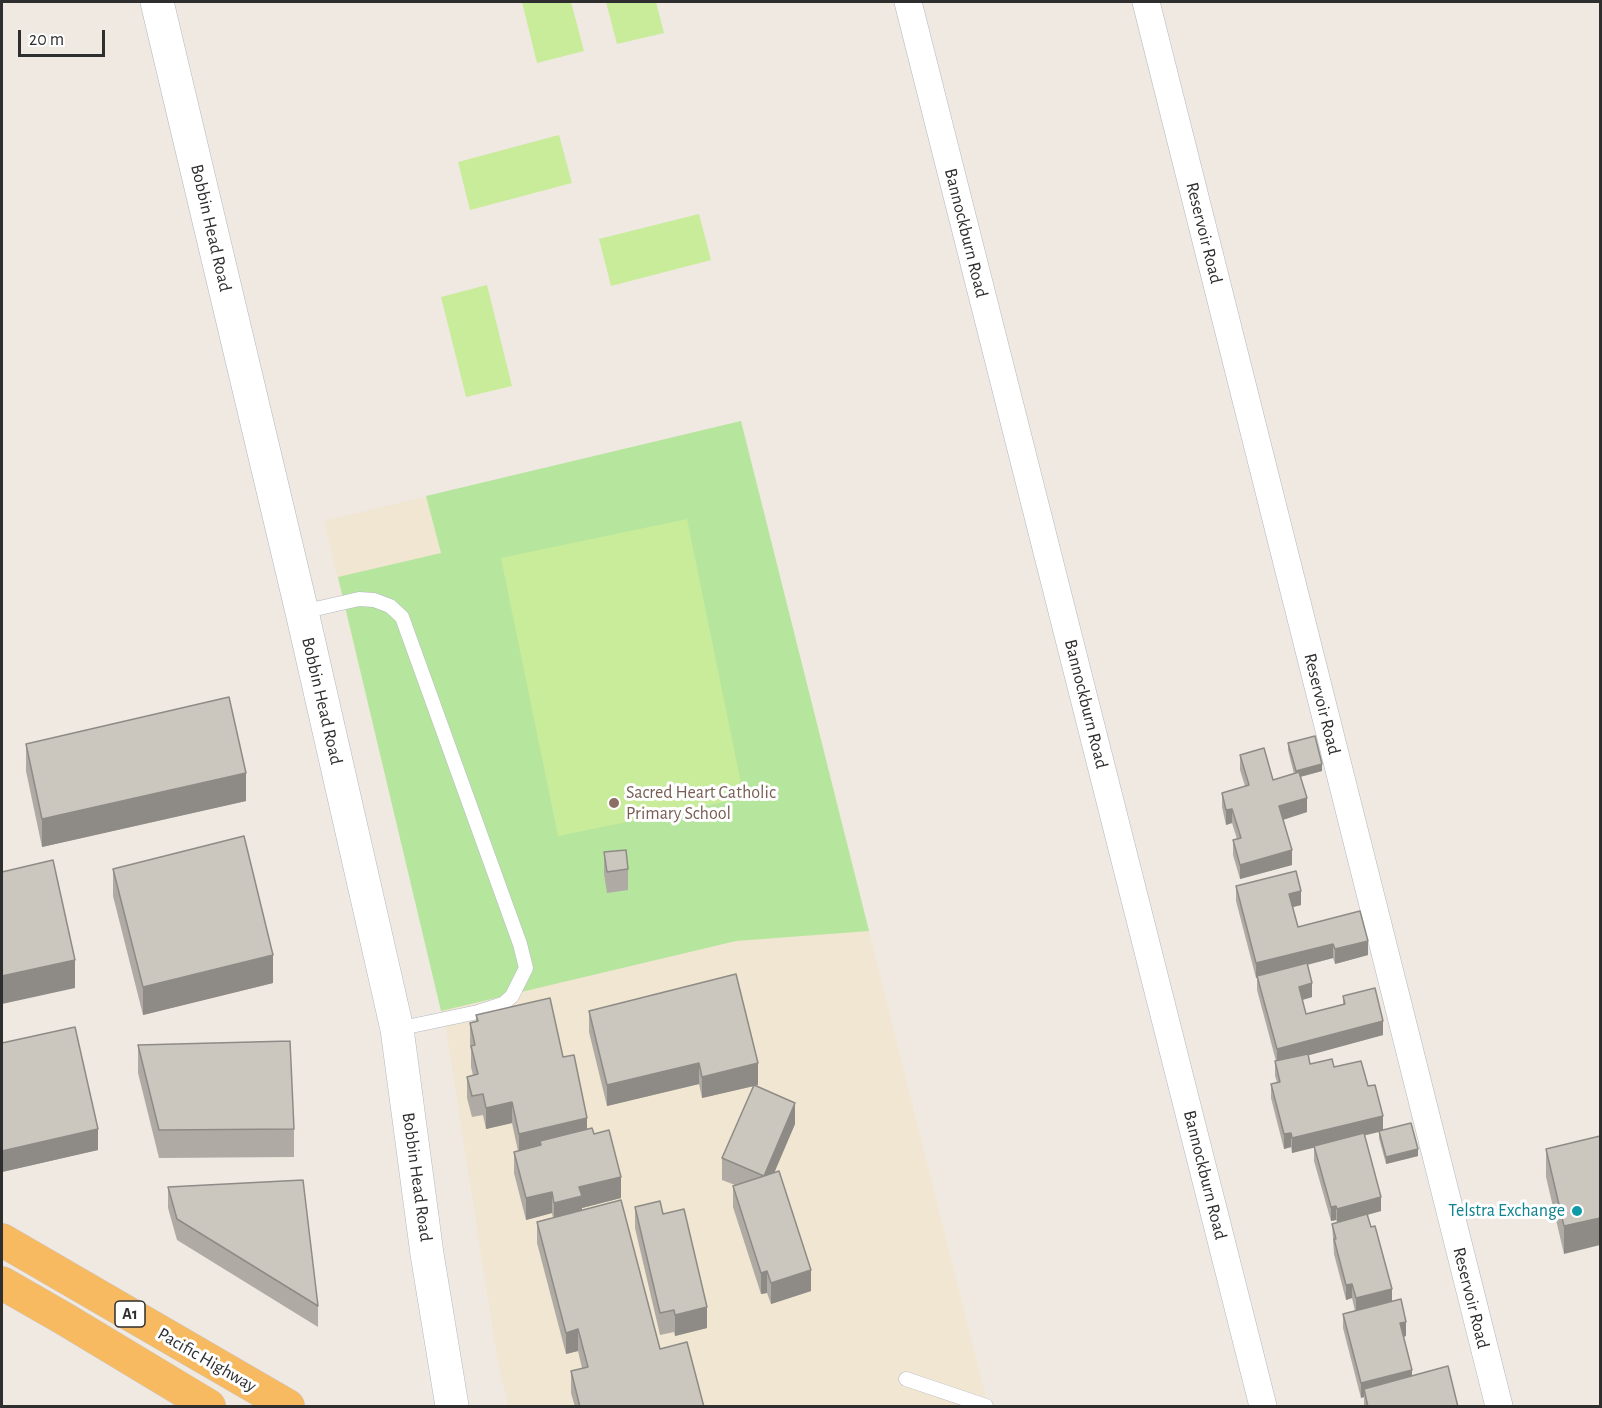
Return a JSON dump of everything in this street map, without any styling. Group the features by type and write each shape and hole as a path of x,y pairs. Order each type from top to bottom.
{"highway":[{"name":"Pacific Highway","path":"2,1240 288,1407"},
{"name":"Pacific Highway","path":"2,1283 208,1407"}],"main road":[{"name":"Bobbin Head Road","path":"157,2 302,612 397,1029 452,1407"}],"street":[{"name":"Bannockburn Road","path":"908,2 1263,1407"},
{"name":"Reservoir Road","path":"1146,2 1499,1407"}],"lane":[{"path":"302,612 359,599 374,600 390,606 402,617 520,944 526,968 512,996 503,1004 478,1012 397,1029"},
{"path":"906,1379 986,1407"}],"shaded area":[{"name":"Sacred Heart Catholic Primary School","path":"741,421 988,1406 508,1406 498,1363 446,1029 324,521"}],"green space":[{"path":"522,2 571,2 584,51 537,63"},
{"path":"606,2 656,2 664,33 617,44"},
{"path":"559,135 572,183 470,210 458,162"},
{"path":"699,214 711,260 611,286 599,239"},
{"path":"487,285 512,386 466,397 441,297"},
{"path":"741,421 869,931 736,941 441,1011 338,577 441,553 426,496"},
{"path":"687,519 744,798 558,836 501,558"}],"building":[{"path":"229,697 246,773 42,819 26,744"},
{"path":"1315,736 1322,764 1296,771 1288,743"},
{"path":"1264,748 1273,780 1299,772 1307,798 1279,806 1292,850 1240,865 1233,840 1241,838 1232,809 1226,810 1222,793 1249,785 1240,755"},
{"path":"244,836 273,955 143,987 113,869"},
{"path":"626,850 628,869 607,872 604,852"},
{"path":"53,860 75,960 2,976 2,872"},
{"path":"1296,871 1301,891 1289,894 1298,927 1360,911 1368,941 1335,949 1333,944 1256,963 1236,886"},
{"path":"1307,963 1312,983 1299,987 1306,1014 1345,1004 1343,996 1375,988 1383,1021 1277,1049 1257,976"},
{"path":"736,974 758,1063 702,1077 699,1063 607,1085 589,1011"},
{"path":"550,998 563,1057 574,1055 587,1118 519,1134 512,1102 486,1108 483,1094 472,1096 467,1077 478,1074 471,1046 475,1045 470,1023 478,1021 476,1015"},
{"path":"75,1027 98,1129 2,1151 2,1043"},
{"path":"290,1041 294,1129 159,1130 138,1045"},
{"path":"1308,1054 1310,1064 1332,1059 1334,1067 1361,1061 1368,1086 1375,1085 1383,1116 1292,1138 1291,1133 1284,1134 1271,1084 1280,1082 1275,1061"},
{"path":"754,1085 795,1103 764,1176 722,1158"},
{"path":"1411,1123 1418,1149 1386,1157 1379,1131"},
{"path":"592,1128 594,1134 609,1130 621,1177 579,1187 582,1196 554,1203 552,1192 526,1198 514,1152 541,1145 540,1141"},
{"path":"1364,1133 1381,1197 1337,1209 1336,1206 1331,1207 1314,1146"},
{"name":"Telstra Exchange","path":"1600,1136 1600,1218 1564,1226 1546,1149"},
{"path":"779,1171 811,1270 771,1283 767,1271 761,1273 733,1186"},
{"path":"303,1180 318,1306 177,1219 168,1187"},
{"path":"621,1200 660,1349 687,1342 704,1407 580,1407 571,1371 588,1367 578,1329 566,1333 537,1222"},
{"path":"660,1201 663,1214 684,1209 707,1307 675,1315 674,1310 660,1313 635,1207"},
{"path":"1367,1214 1371,1227 1375,1226 1392,1289 1356,1298 1352,1284 1346,1285 1332,1224"},
{"path":"1401,1299 1406,1322 1400,1323 1412,1370 1361,1383 1343,1314"},
{"path":"1448,1366 1458,1407 1368,1407 1364,1389"}],"place":[{"name":"Sacred Heart Catholic Primary School","path":"614,803"},
{"name":"Telstra Exchange","path":"1577,1211"}]}
